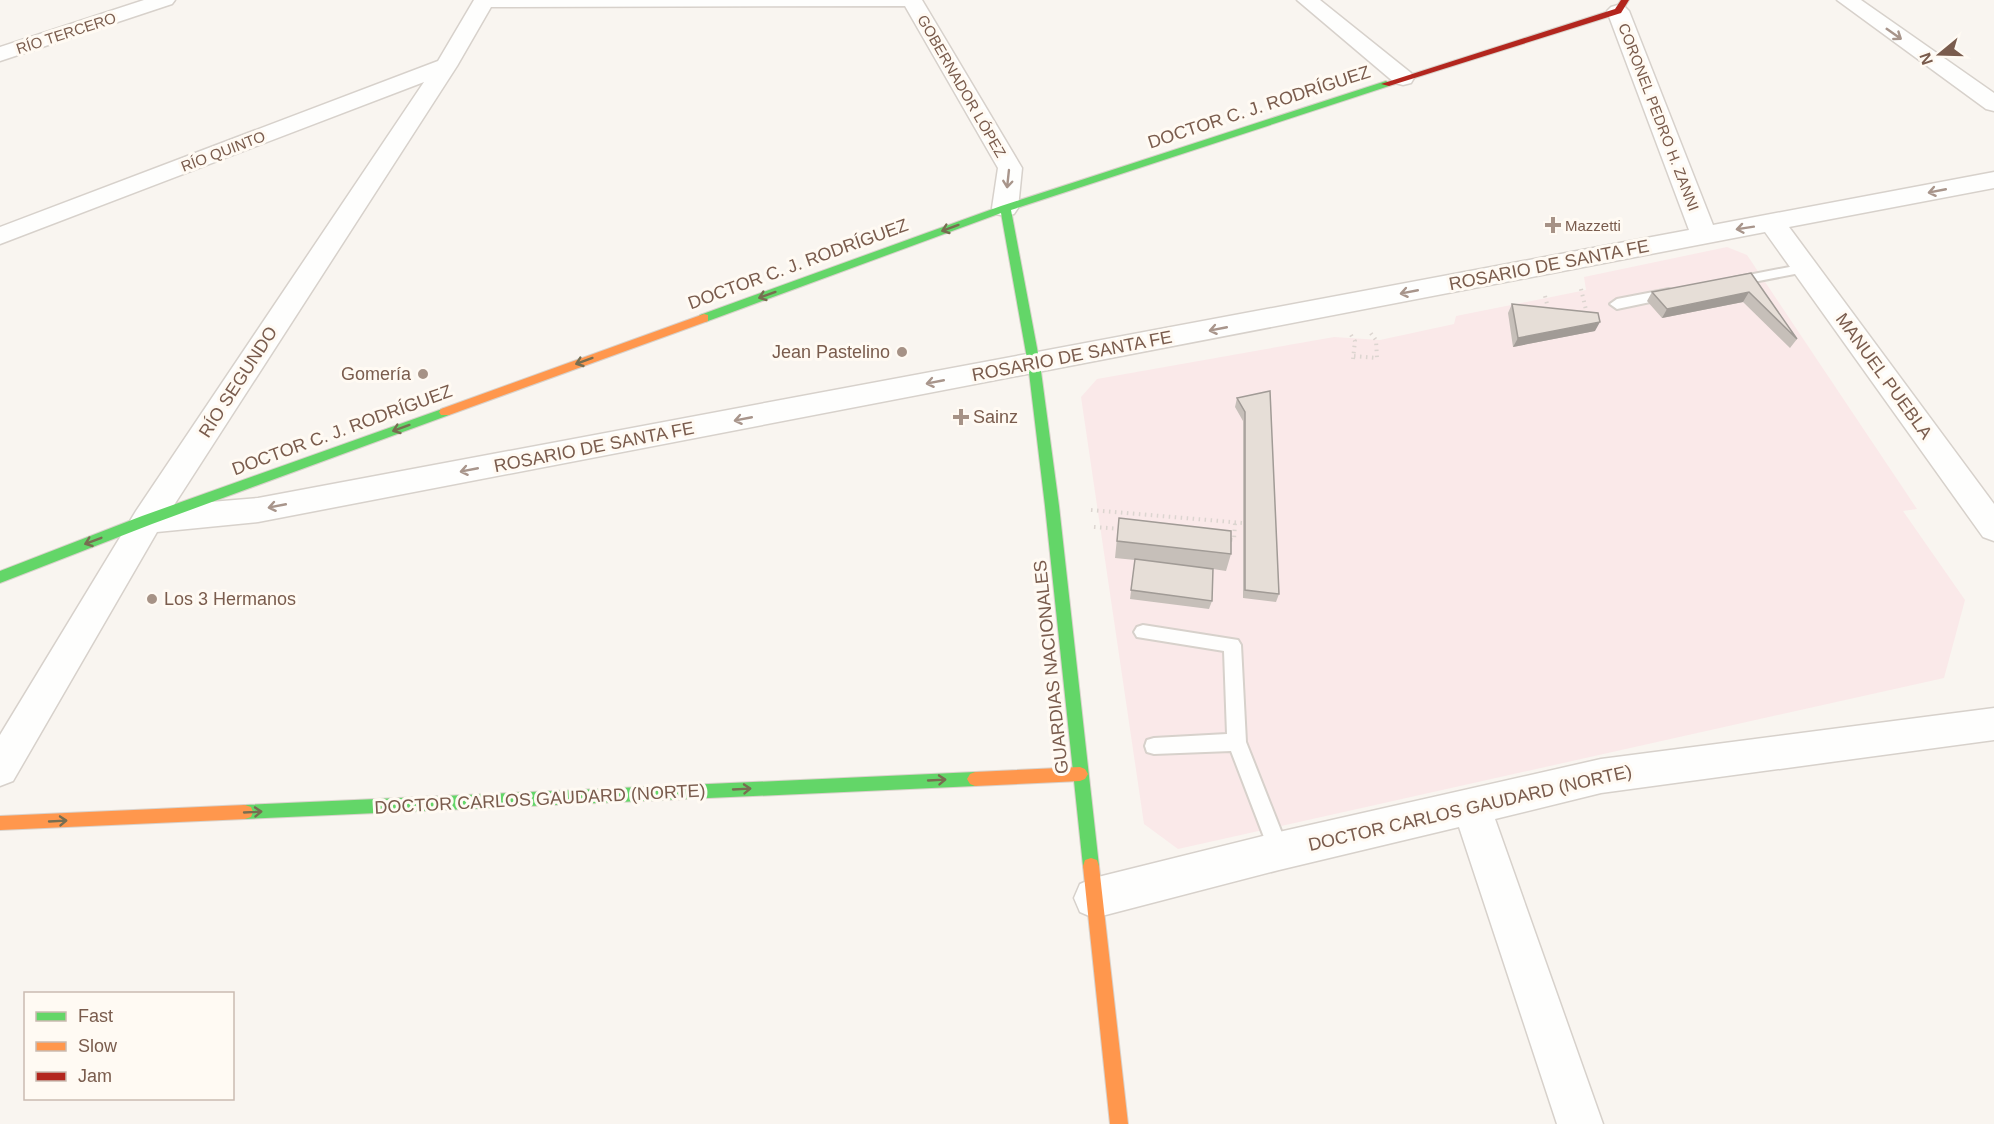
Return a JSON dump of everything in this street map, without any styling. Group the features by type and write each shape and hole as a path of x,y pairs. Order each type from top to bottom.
{"main road":[{"name":"DOCTOR C. J. RODRÍGUEZ","path":"0,577 147,520 1005,208 1621,6"},
{"name":"GUARDIAS NACIONALES","path":"1005,208 1034,364 1052,506 1119,1124"},
{"name":"DOCTOR CARLOS GAUDARD (NORTE)","path":"0,823 1080,774"}],"street":[{"name":"RÍO TERCERO","path":"0,54 165,0"},
{"path":"484,1 912,0"},
{"name":"GOBERNADOR LÓPEZ","path":"912,0 1010,168 1005,208"},
{"path":"1307,0 1403,78"},
{"path":"1846,0 1994,104"},
{"name":"RÍO SEGUNDO","path":"0,769 147,520 446,66 484,1"},
{"name":"CORONEL PEDRO H. ZANNI","path":"1621,6 1704,235"},
{"name":"RÍO QUINTO","path":"0,236 446,66"},
{"name":"ROSARIO DE SANTA FE","path":"147,520 258,510 1704,235 1773,224 1994,180"},
{"name":"MANUEL PUEBLA","path":"1773,224 1994,528"},
{"name":"DOCTOR CARLOS GAUDARD (NORTE)","path":"1094,898 1279,851 1601,776 1994,724"},
{"path":"1471,806 1580,1124"}],"lane":[{"path":"1718,284 1805,268"},
{"path":"1617,304 1686,291"},
{"path":"1143,632 1232,645 1237,742 1279,851"},
{"path":"1154,746 1237,742"}],"path":[{"path":"1581,286 1588,320"},
{"path":"1546,298 1550,318"},
{"path":"1355,342 1354,358 1377,358 1376,340"},
{"path":"1104,511 1243,523"},
{"path":"1223,539 1234,540 1235,523"},
{"path":"1104,528 1130,530"}],"shaded area":[{"path":"1727,247 1747,255 1917,509 1903,511 1965,600 1944,678 1178,849 1144,824 1081,397 1097,379 1334,337 1380,340 1454,324 1456,316 1586,290 1584,277"}],"building":[{"path":"1751,273 1797,339 1749,292 1667,309 1652,292"},
{"path":"1512,304 1598,313 1600,322 1518,338"},
{"path":"1270,391 1279,594 1245,590 1245,412 1237,398"},
{"path":"1119,518 1231,531 1231,554 1117,541"},
{"path":"1135,559 1213,569 1212,601 1131,590"}],"traffic: fast":[{"path":"704,318 1005,208 1386,84"},
{"path":"1005,208 1034,364 1052,506 1091,866"},
{"path":"0,577 147,520 445,412"},
{"path":"245,812 975,779"}],"traffic: slow":[{"path":"445,412 704,318"},
{"path":"975,779 1080,774"},
{"path":"0,823 245,812"},
{"path":"1091,866 1119,1124"}],"traffic: jam":[{"path":"1386,84 1618,11 1625,0"}],"place":[{"name":"Mazzetti","path":"1553,225"},
{"name":"Jean Pastelino","path":"902,352"},
{"name":"Gomería","path":"423,374"},
{"name":"Sainz","path":"961,417"},
{"name":"Los 3 Hermanos","path":"152,599"}]}
